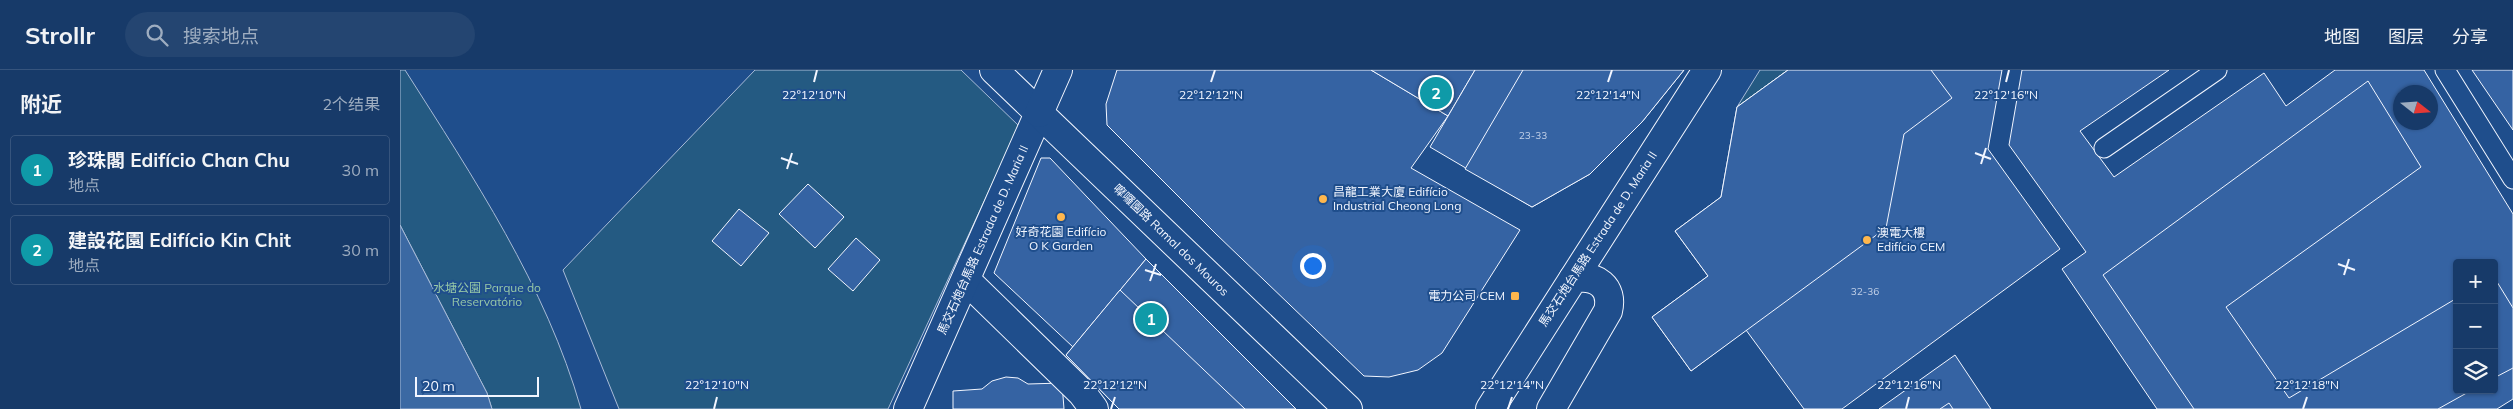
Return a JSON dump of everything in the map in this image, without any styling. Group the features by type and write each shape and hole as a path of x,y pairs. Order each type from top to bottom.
{"main road":[{"name":"嚤囉園路 Ramal dos Mouros","path":"994,70 1348,409"},
{"name":"馬交石炮台馬路 Estrada de D. Maria II","path":"908,409 1058,70"},
{"name":"馬交石炮台馬路 Estrada de D. Maria II","path":"1490,409 1706,70"},
{"path":"1551,409 1608,311 1610,304 1606,288 1600,282 1584,276 1573,278"},
{"path":"966,280 1082,392 1094,409"}],"lane":[{"path":"2104,148 2217,70"},
{"path":"2446,70 2513,179"}],"green space":[{"name":"水塘公園 Parque do Reservatório","path":"400,70 405,70 456,151 528,276 566,364 581,409 492,409 487,393 400,225"},
{"path":"755,70 961,70 1019,126 888,409 619,409 563,270"},
{"path":"1760,70 1788,70 1737,107"}],"shaded area":[{"path":"400,225 487,393 492,409 400,409"}],"building":[{"name":"昌龍工業大廈 Edifício Industrial Cheong Long","path":"1117,70 1371,70 1448,116 1411,168 1520,230 1442,353 1418,370 1389,377 1364,376 1216,234 1107,125 1106,104"},
{"path":"1371,70 1475,70 1448,116"},
{"path":"1475,70 1684,70 1642,122 1590,174 1532,207 1430,147"},
{"path":"1523,70 1684,70 1642,122 1590,174 1532,207 1465,169"},
{"name":"澳電大樓 Edifício CEM","path":"1788,70 2002,70 1988,149 2060,249 1842,409 1804,409 1746,330 1691,371 1652,317 1708,276 1675,231 1721,197 1737,107"},
{"path":"1788,70 1931,70 1952,98 1904,134 1886,228 1691,371 1652,317 1708,276 1675,231 1721,197 1737,107"},
{"path":"2022,70 2169,70 2080,131 2114,177 2264,73 2286,106 2335,70 2424,70 2433,85 2393,85 2393,130 2438,130 2438,93 2513,214 2513,399 2497,409 2157,409 2062,269 2086,252 2009,145"},
{"path":"2472,70 2513,70 2513,130"},
{"path":"2368,81 2393,122 2393,130 2398,130 2421,167 2226,307 2289,398 2453,300 2453,394 2465,394 2438,409 2194,409 2103,275"},
{"name":"好奇花園 Edifício O K Garden","path":"1041,158 1050,158 1146,259 1073,347 994,273"},
{"path":"808,184 844,217 815,248 779,214"},
{"path":"739,209 769,233 741,266 712,241"},
{"path":"856,238 880,260 853,291 828,269"},
{"path":"1146,259 1296,409 1119,409 1066,355"},
{"path":"2498,284 2513,308 2513,368 2498,376"},
{"path":"1120,290 1245,409 1119,409 1066,355"},
{"path":"1955,355 1991,409 1879,409"},
{"path":"1006,377 1018,378 1028,384 1062,383 1064,409 953,409 953,391 982,389 992,381"},
{"path":"1949,403 1953,409 1940,409"}],"place":[{"name":"建設花園 Edifício Kin Chit","path":"1436,93"},
{"name":"昌龍工業大廈 Edifício Industrial Cheong Long","path":"1323,199"},
{"name":"好奇花園 Edifício O K Garden","path":"1061,217"},
{"name":"澳電大樓 Edifício CEM","path":"1867,240"},
{"name":"電力公司 CEM","path":"1515,296"},
{"name":"珍珠閣 Edifício Chan Chu","path":"1151,319"}]}
